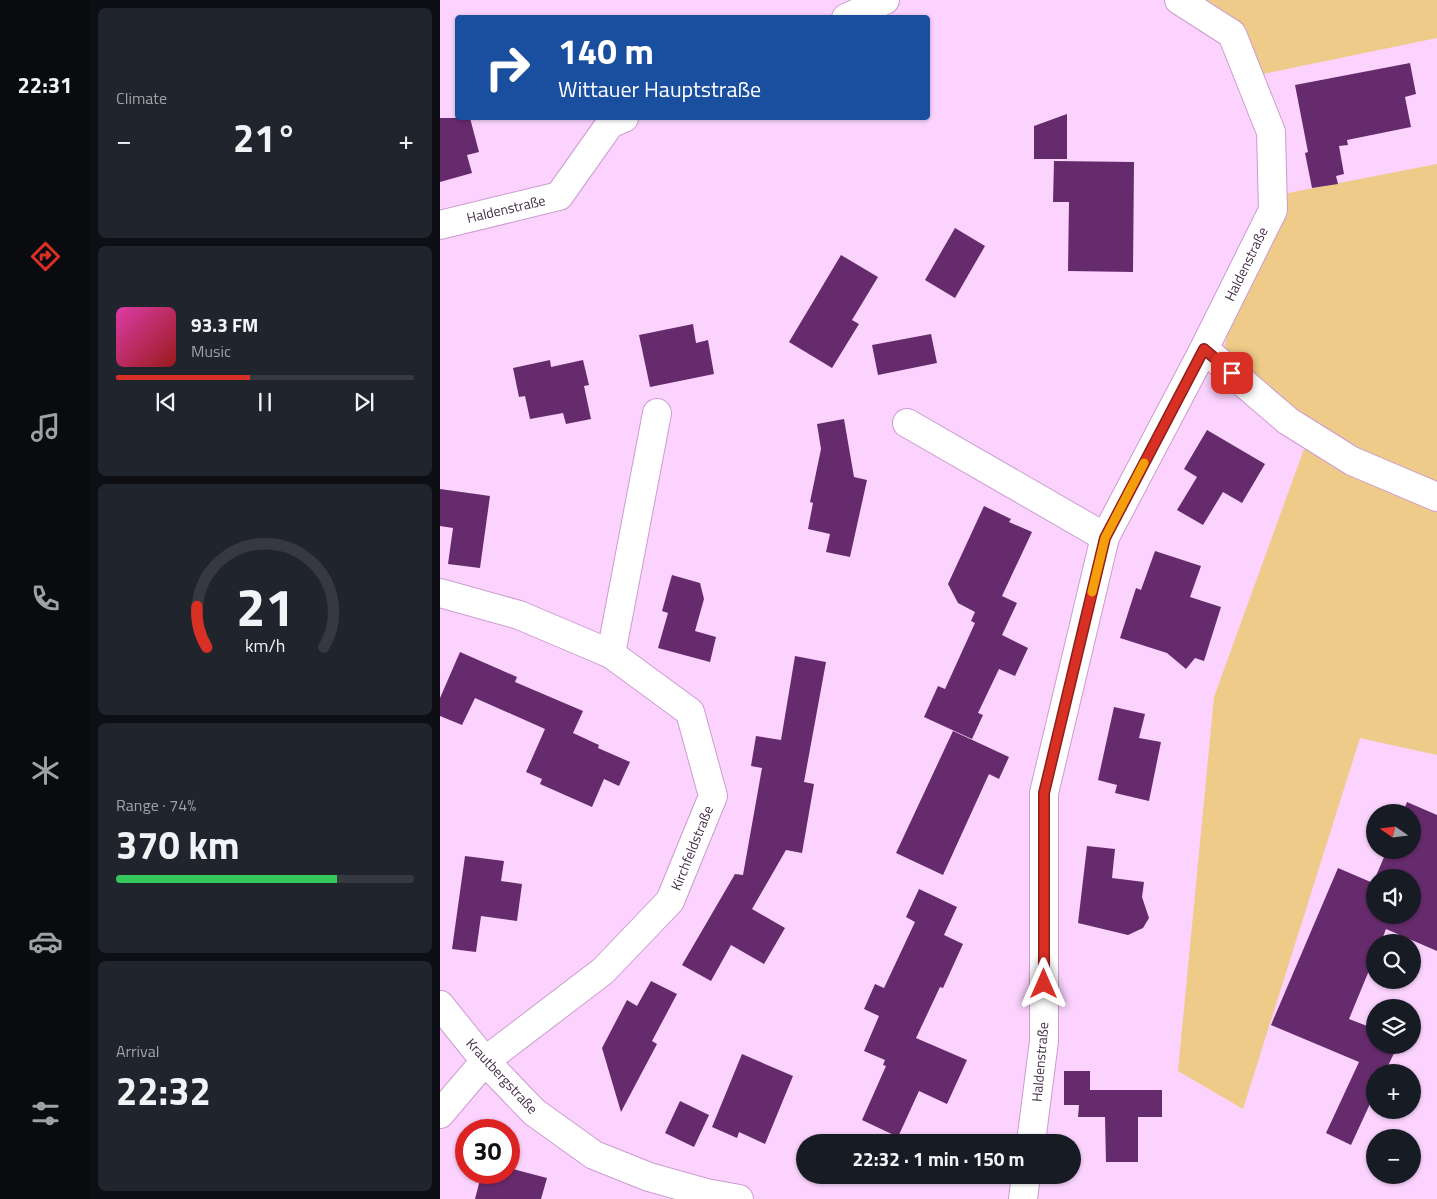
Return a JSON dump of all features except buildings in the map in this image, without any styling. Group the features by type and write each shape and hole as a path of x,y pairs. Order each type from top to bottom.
{"street":[{"path":"852,15 885,0"},
{"name":"Haldenstraße","path":"1032,1134 1044,1041 1044,793 1105,538 1204,349 1273,210 1271,132 1232,34 1179,0"},
{"name":"Haldenstraße","path":"440,224 559,196 610,124 619,120"},
{"path":"1204,349 1288,421 1352,461 1437,497"},
{"path":"612,654 657,413"},
{"path":"907,423 1105,538"},
{"name":"Kirchfeldstraße","path":"440,593 519,615 612,654 690,712 713,796 670,901 603,972 485,1061 440,1114"},
{"name":"Krautbergstraße","path":"440,1005 485,1061 534,1112 594,1155 649,1177 706,1193 739,1199"},
{"path":"1023,1199 1025,1184"}],"shaded area":[{"path":"1207,0 1437,0 1437,38 1263,74 1246,39"},
{"path":"1437,164 1437,486 1366,455 1311,425 1224,348 1228,333 1258,273 1283,194"},
{"path":"1304,449 1437,509 1437,755 1360,738 1243,1109 1178,1071 1214,697"}],"slow traffic":[{"path":"1092,592 1105,538 1144,463"}],"route":[{"path":"1044,984 1044,793 1105,538 1204,349 1232,373"}]}
